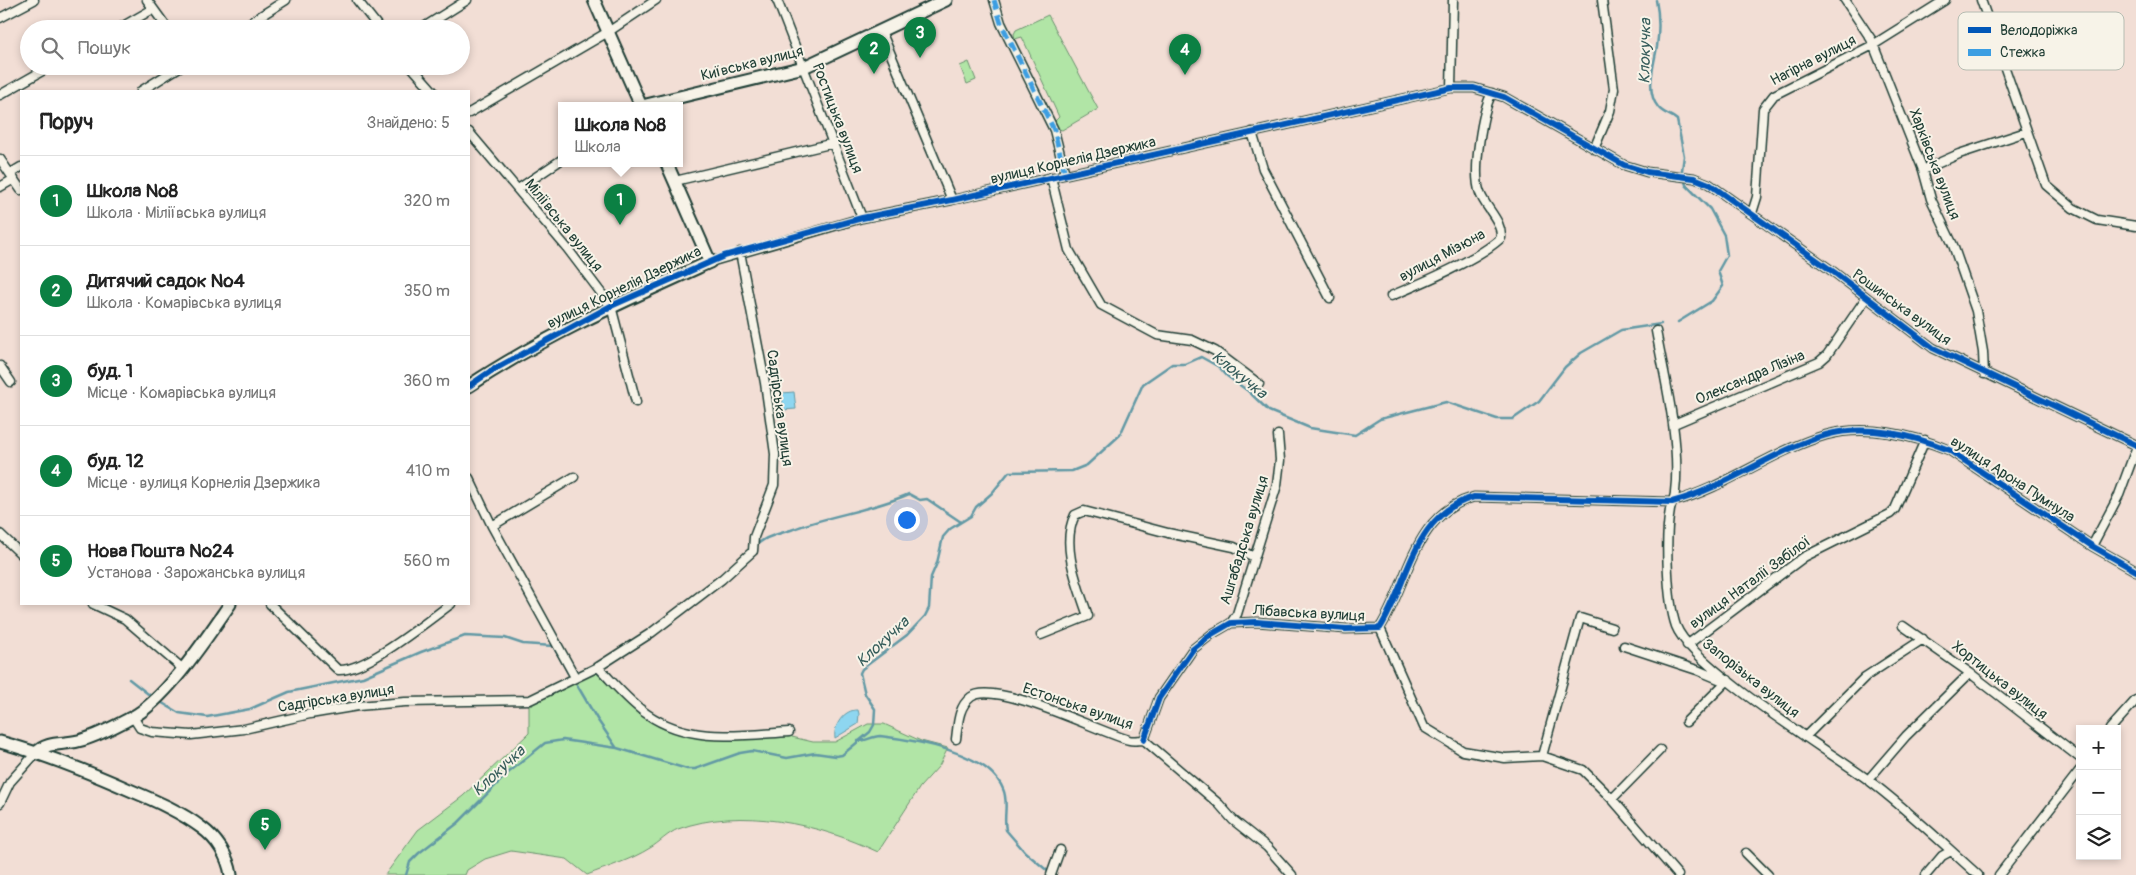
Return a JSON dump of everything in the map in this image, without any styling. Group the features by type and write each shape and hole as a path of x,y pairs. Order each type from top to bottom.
{"street":[{"path":"0,18 34,0"},
{"path":"147,0 161,20"},
{"path":"254,20 286,0"},
{"path":"357,0 373,20"},
{"path":"435,20 467,0"},
{"path":"594,0 639,102"},
{"path":"470,112 608,32 656,0"},
{"name":"Ростицька вулиця","path":"777,0 862,218"},
{"name":"Київська вулиця","path":"658,102 804,67 946,0"},
{"path":"994,0 1001,23 1054,130 1065,174"},
{"path":"1451,88 1452,0"},
{"path":"1594,149 1610,111 1614,89 1602,0"},
{"name":"Харківська вулиця","path":"1845,0 1873,45 1923,170 1931,199 1953,245 1976,311 1984,374"},
{"name":"Нагірна вулиця","path":"1752,213 1757,198 1763,109 1767,102 1774,95 1873,45 1945,0"},
{"path":"1981,0 1985,12"},
{"path":"134,20 153,9"},
{"path":"881,31 952,200"},
{"path":"2005,70 2046,185 2073,208 2097,220 2136,226"},
{"path":"0,95 35,75"},
{"path":"143,90 167,75"},
{"path":"419,75 432,90"},
{"name":"вулиця Корнелія Дзержика","path":"470,385 491,371 611,306 710,262 740,252 862,218 952,200 1451,88 1474,88 1492,92 1624,165 1647,172 1694,178"},
{"name":"вулиця Мізюна","path":"1391,296 1421,284 1488,248 1501,238 1502,230 1483,199 1476,178 1484,118 1492,92"},
{"path":"1252,132 1263,169 1330,298"},
{"path":"1923,170 1959,154 2026,132"},
{"name":"Міліївська вулиця","path":"470,133 518,189 611,306 636,402"},
{"path":"675,181 834,143"},
{"path":"0,159 20,188"},
{"path":"518,189 558,162"},
{"path":"668,167 710,262"},
{"path":"0,187 20,168"},
{"path":"1051,177 1069,250 1101,306 1157,335 1192,340 1215,351 1260,384"},
{"name":"Рошинська вулиця","path":"1694,178 1709,184 1752,213 1932,348 2136,446"},
{"name":"Садгірська вулиця","path":"133,717 140,728 152,732 192,735 244,729 310,714 358,706 405,702 530,700 598,667 650,633 722,579 753,551 754,537 774,485 775,454 765,383 740,252"},
{"name":"Олександра Лізіна","path":"1674,424 1819,362 1827,355 1866,298"},
{"name":"Запорізька вулиця","path":"1656,331 1674,424 1675,492 1672,502 1668,546 1671,605 1677,627 1687,645 1728,680 1868,780 1978,875"},
{"path":"0,366 10,382"},
{"name":"вулиця Арона Пумнула","path":"1672,502 1696,496 1783,453 1826,435 1852,432 1887,433 1925,440 1949,450 2092,546 2136,571"},
{"name":"Ашгабадська вулиця","path":"1232,623 1237,614 1277,485 1280,460 1278,435"},
{"name":"вулиця Наталії Забілої","path":"1687,645 1804,556 1890,514 1895,509 1925,440"},
{"path":"2092,546 2119,496 2136,449"},
{"path":"492,526 574,477"},
{"path":"470,480 492,526 575,677"},
{"name":"Лібавська вулиця","path":"1144,740 1159,698 1193,649 1212,634 1232,623 1257,622 1346,629 1380,628 1388,615 1416,548 1433,522 1446,509 1463,500 1474,497 1672,502"},
{"path":"1041,635 1088,616 1079,589 1068,537 1069,526 1075,514 1084,511 1168,533 1234,547 1254,557"},
{"path":"0,534 20,553"},
{"path":"95,605 125,619 183,670"},
{"path":"0,803 10,782 42,746 79,741 133,717 147,705 183,670 229,605"},
{"path":"271,605 338,670 347,670 388,649 450,605"},
{"path":"1542,756 1580,618 1612,628"},
{"name":"Хортицька вулиця","path":"1903,626 1970,673 2076,755"},
{"path":"1380,628 1424,727 1456,748 1471,753 1505,758 1542,756 1583,770 1612,799 1678,875"},
{"path":"1806,737 1865,677 1923,639"},
{"path":"1624,646 1722,680 1728,680"},
{"path":"598,667 647,714 676,729 702,735 789,732"},
{"path":"1868,780 1906,736 1970,673"},
{"path":"1686,722 1728,680"},
{"name":"Естонська вулиця","path":"956,739 961,709 970,698 986,693 1021,700 1055,711 1130,740 1144,740 1212,798 1233,820 1267,847 1292,875"},
{"path":"2114,725 2136,700"},
{"path":"0,742 77,767 169,807 202,828 224,852 232,875"},
{"path":"1612,799 1660,750"},
{"path":"1999,875 2076,775"},
{"path":"1052,872 1060,850"},
{"path":"1926,875 1942,856 1951,851"},
{"path":"1746,853 1768,875"}],"green space":[{"path":"1048,15 1098,109 1062,130 1058,129 1054,122 1059,117 1022,37 1015,39 1014,34 1016,30"},
{"path":"969,62 976,80 967,84 960,66"},
{"path":"598,666 648,713 702,735 791,731 792,737 813,742 835,742 868,724 884,724 921,741 948,748 939,766 920,787 878,852 831,833 805,826 779,821 728,819 702,822 678,829 643,852 587,875 567,859 511,851 485,859 467,870 465,875 385,875 418,830 463,796 529,733 529,700"}],"water":[{"path":"794,392 796,409 783,410 782,393"},
{"path":"858,710 858,724 835,738 836,728 840,719 848,712"}],"waterway":[{"name":"Клокучка","path":"1656,0 1658,35 1651,86 1652,94 1654,101 1660,109 1677,120 1684,156 1682,170 1686,185 1710,209 1724,235 1727,255 1718,271 1723,286 1712,301 1678,322"},
{"name":"Клокучка","path":"406,875 410,862 419,853 458,823 508,773 545,743 563,740 617,748 687,769 695,769 740,753 752,751 787,758 815,753 842,755 870,732 874,725 875,709 865,694 860,673 862,669 907,635 925,616 929,608 931,577 937,563 943,537 950,529 971,516 976,507 992,493 1009,472 1072,471 1087,465 1120,435 1143,384 1172,364 1185,364 1201,357 1219,367 1269,411 1310,428 1355,435 1380,419 1446,402 1497,419 1513,419 1539,401 1565,367 1581,353 1621,330 1661,324"},
{"path":"759,543 774,535 820,520 880,505 909,494 920,500 927,499 961,522"},
{"path":"159,701 179,713 207,717 250,709 289,692 363,677 421,652 465,636 505,638 523,644 553,646 568,673"},
{"path":"129,679 152,697"},
{"path":"577,685 616,747"},
{"path":"858,741 880,736 912,741 949,750 967,757 982,766 995,776 1005,794 1006,830 1025,852 1050,873"}],"marked path":[{"path":"994,0 1001,23 1054,130 1065,174"}],"cycle path":[{"path":"470,385 491,371 611,306 724,256 862,218 952,200 1451,88 1474,88 1504,97 1624,165 1647,172 1694,178 1709,184 1835,273 1933,348 2136,445"},
{"path":"1144,740 1159,698 1193,649 1212,634 1231,623 1257,622 1346,629 1380,628 1425,534 1438,518 1454,506 1474,497 1672,502 1712,487 1806,442 1841,432 1873,431 1889,433 1920,440 1949,450 2092,546 2136,571"}],"place":[{"name":"буд. 1","path":"920,58"},
{"name":"Дитячий садок №4","path":"874,74"},
{"name":"буд. 12","path":"1185,75"},
{"name":"Школа №8","path":"620,225"},
{"name":"Нова Пошта №24","path":"265,850"}]}
